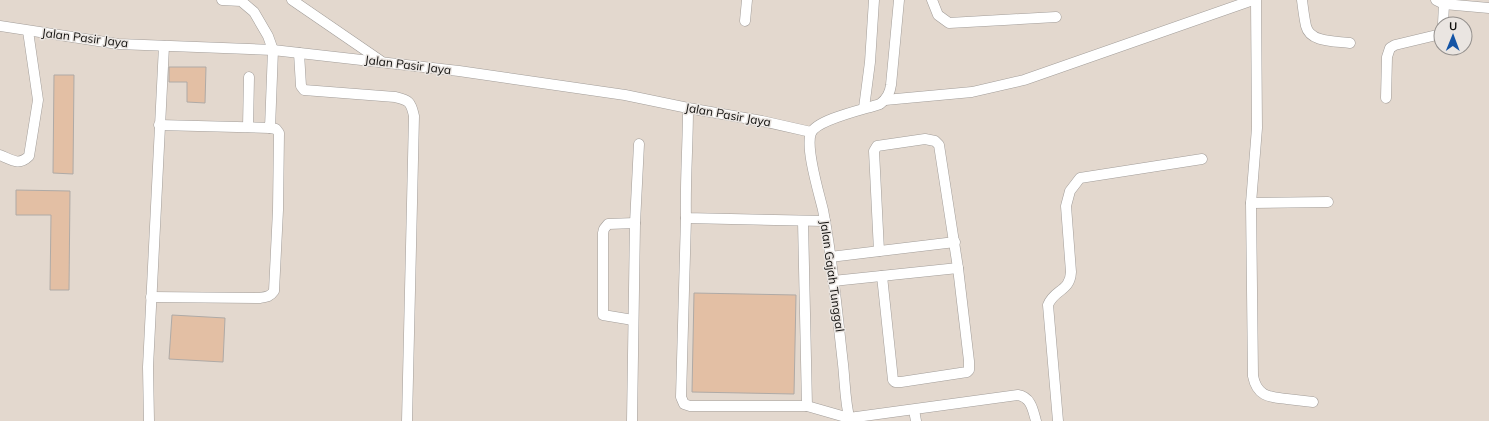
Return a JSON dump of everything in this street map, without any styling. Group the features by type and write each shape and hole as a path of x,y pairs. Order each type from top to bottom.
{"street":[{"path":"222,0 241,1 254,12 268,36 273,50 270,128"},
{"path":"292,0 382,62"},
{"path":"745,21 747,0"},
{"path":"864,108 870,62 874,0"},
{"path":"812,132 816,126 864,108 880,104 885,100 890,91 891,85 899,0"},
{"path":"932,0 938,15 949,23 1056,17"},
{"path":"885,100 972,92 1024,80 1254,0 1257,128 1250,204 1254,383 1258,389 1268,396 1313,402"},
{"path":"1302,0 1306,27 1309,33 1318,39 1350,43"},
{"path":"1442,16 1440,2 1489,8"},
{"name":"Jalan Pasir Jaya","path":"0,26 118,44 273,50 459,71 625,95 812,132"},
{"path":"0,155 20,162 24,161 30,156 38,100 28,30"},
{"path":"1386,98 1387,56 1390,48 1395,45 1433,36"},
{"path":"149,421 148,367 164,46"},
{"path":"299,53 301,86 304,90 404,99 409,102 412,107 414,116 407,421"},
{"path":"248,127 249,77"},
{"path":"688,108 681,366 681,397 684,404 690,406 807,406 849,419 870,418 1018,395 1023,396 1030,402 1036,421"},
{"path":"151,297 268,297 274,290 278,210 279,133 276,129 159,125"},
{"name":"Jalan Gajah Tunggal","path":"812,132 810,140 811,155 825,221 849,419"},
{"path":"879,251 873,158 877,146 925,139 935,141 939,145 955,242 969,370 964,373 901,382 895,382 893,380 882,276"},
{"path":"632,421 635,223 639,144"},
{"path":"1058,421 1048,305 1050,298 1069,284 1071,279 1072,272 1066,206 1070,191 1080,178 1202,160"},
{"path":"1250,204 1328,202"},
{"path":"686,218 825,221"},
{"path":"803,221 807,406"},
{"path":"633,320 603,315 603,233 608,224 635,223"},
{"path":"830,257 955,242"},
{"path":"833,281 958,268"},
{"path":"914,410 916,421"}],"shaded area":[{"path":"0,0 1489,0 1489,421 0,421"}],"building":[{"path":"169,67 206,67 205,103 187,102 187,82 169,82"},
{"path":"54,75 74,75 73,174 53,173"},
{"path":"16,190 70,191 69,290 50,290 51,215 16,215"},
{"path":"694,293 796,295 794,394 692,392"},
{"path":"172,315 225,318 223,362 169,359"}]}
